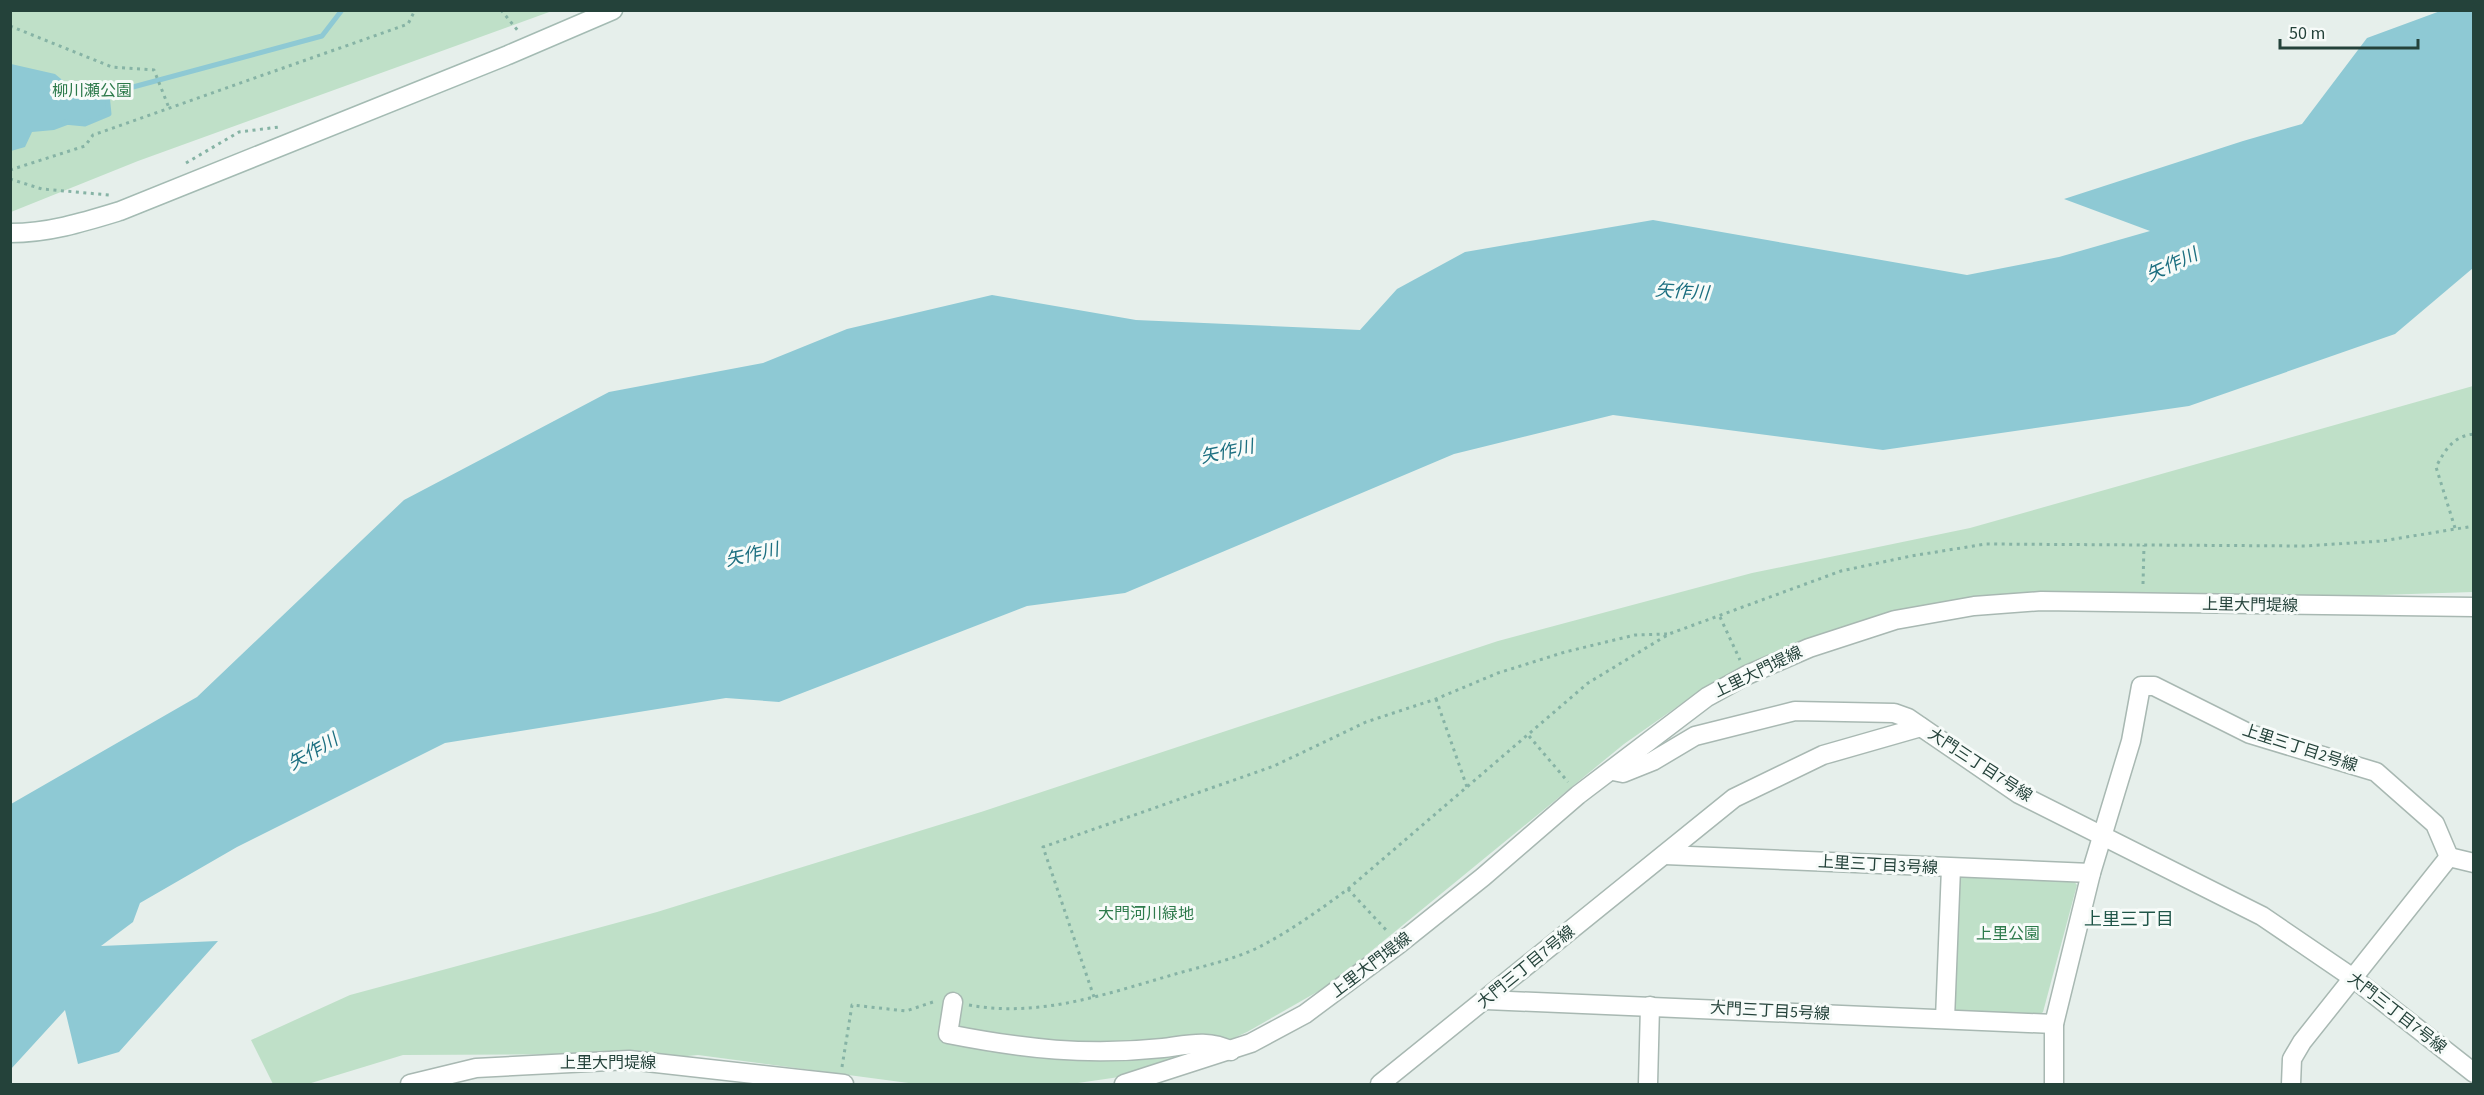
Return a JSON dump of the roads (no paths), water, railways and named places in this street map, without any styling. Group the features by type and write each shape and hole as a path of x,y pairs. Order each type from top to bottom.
{"street":[{"path":"10,233 33,233 76,225 120,211 508,56 613,10"},
{"name":"上里大門堤線","path":"1124,1084 1231,1050 1305,1014 1399,945 1483,878 1578,795 1707,697 1747,675 1809,648 1895,620 1974,606 2041,601 2474,607"},
{"name":"上里三丁目2号線","path":"2104,836 2132,741 2141,686 2154,686 2250,734 2376,772 2435,824 2449,857"},
{"path":"1611,771 1623,773 1653,761 1695,735 1795,711 1894,713 1908,718 1921,727"},
{"name":"大門三丁目7号線","path":"1380,1084 1734,798 1823,755 1921,727 2019,794 2262,916 2354,978 2474,1073"},
{"path":"2054,1084 2054,1024 2091,873 2104,836"},
{"name":"上里三丁目3号線","path":"1665,855 2091,873"},
{"path":"2291,1084 2292,1059 2297,1051 2449,857 2474,863"},
{"path":"1945,1019 1951,868"},
{"name":"大門三丁目5号線","path":"1486,1000 2054,1024"},
{"path":"954,1002 948,1034 1011,1046 1063,1052 1124,1052 1203,1043 1219,1044 1231,1050"},
{"path":"1648,1084 1650,1006"},
{"name":"上里大門堤線","path":"410,1084 476,1068 629,1060 842,1084"}],"water":[{"name":"矢作川","path":"2443,10 2473,11 2473,268 2395,334 2189,406 1883,450 1613,415 1454,454 1125,593 1027,606 779,702 726,698 445,743 237,847 140,903 133,922 101,946 218,941 119,1052 78,1064 65,1010 11,1069 11,804 197,697 404,500 609,392 763,363 847,329 992,295 1136,320 1360,330 1397,289 1465,252 1653,220 1967,275 2059,257 2150,231 2064,199 2302,124 2367,38"},
{"path":"11,64 55,74 72,88 107,94 109,114 85,124 70,124 54,130 32,132 25,147 11,151"}],"waterway":[{"path":"64,122 85,124 109,114 107,94 322,36 342,10"}],"district":[{"name":"上里三丁目","path":"2129,919"}],"park label":[{"name":"柳川瀬公園","path":"92,91"},
{"name":"大門河川緑地","path":"1146,914"},
{"name":"上里公園","path":"2008,934"}]}
